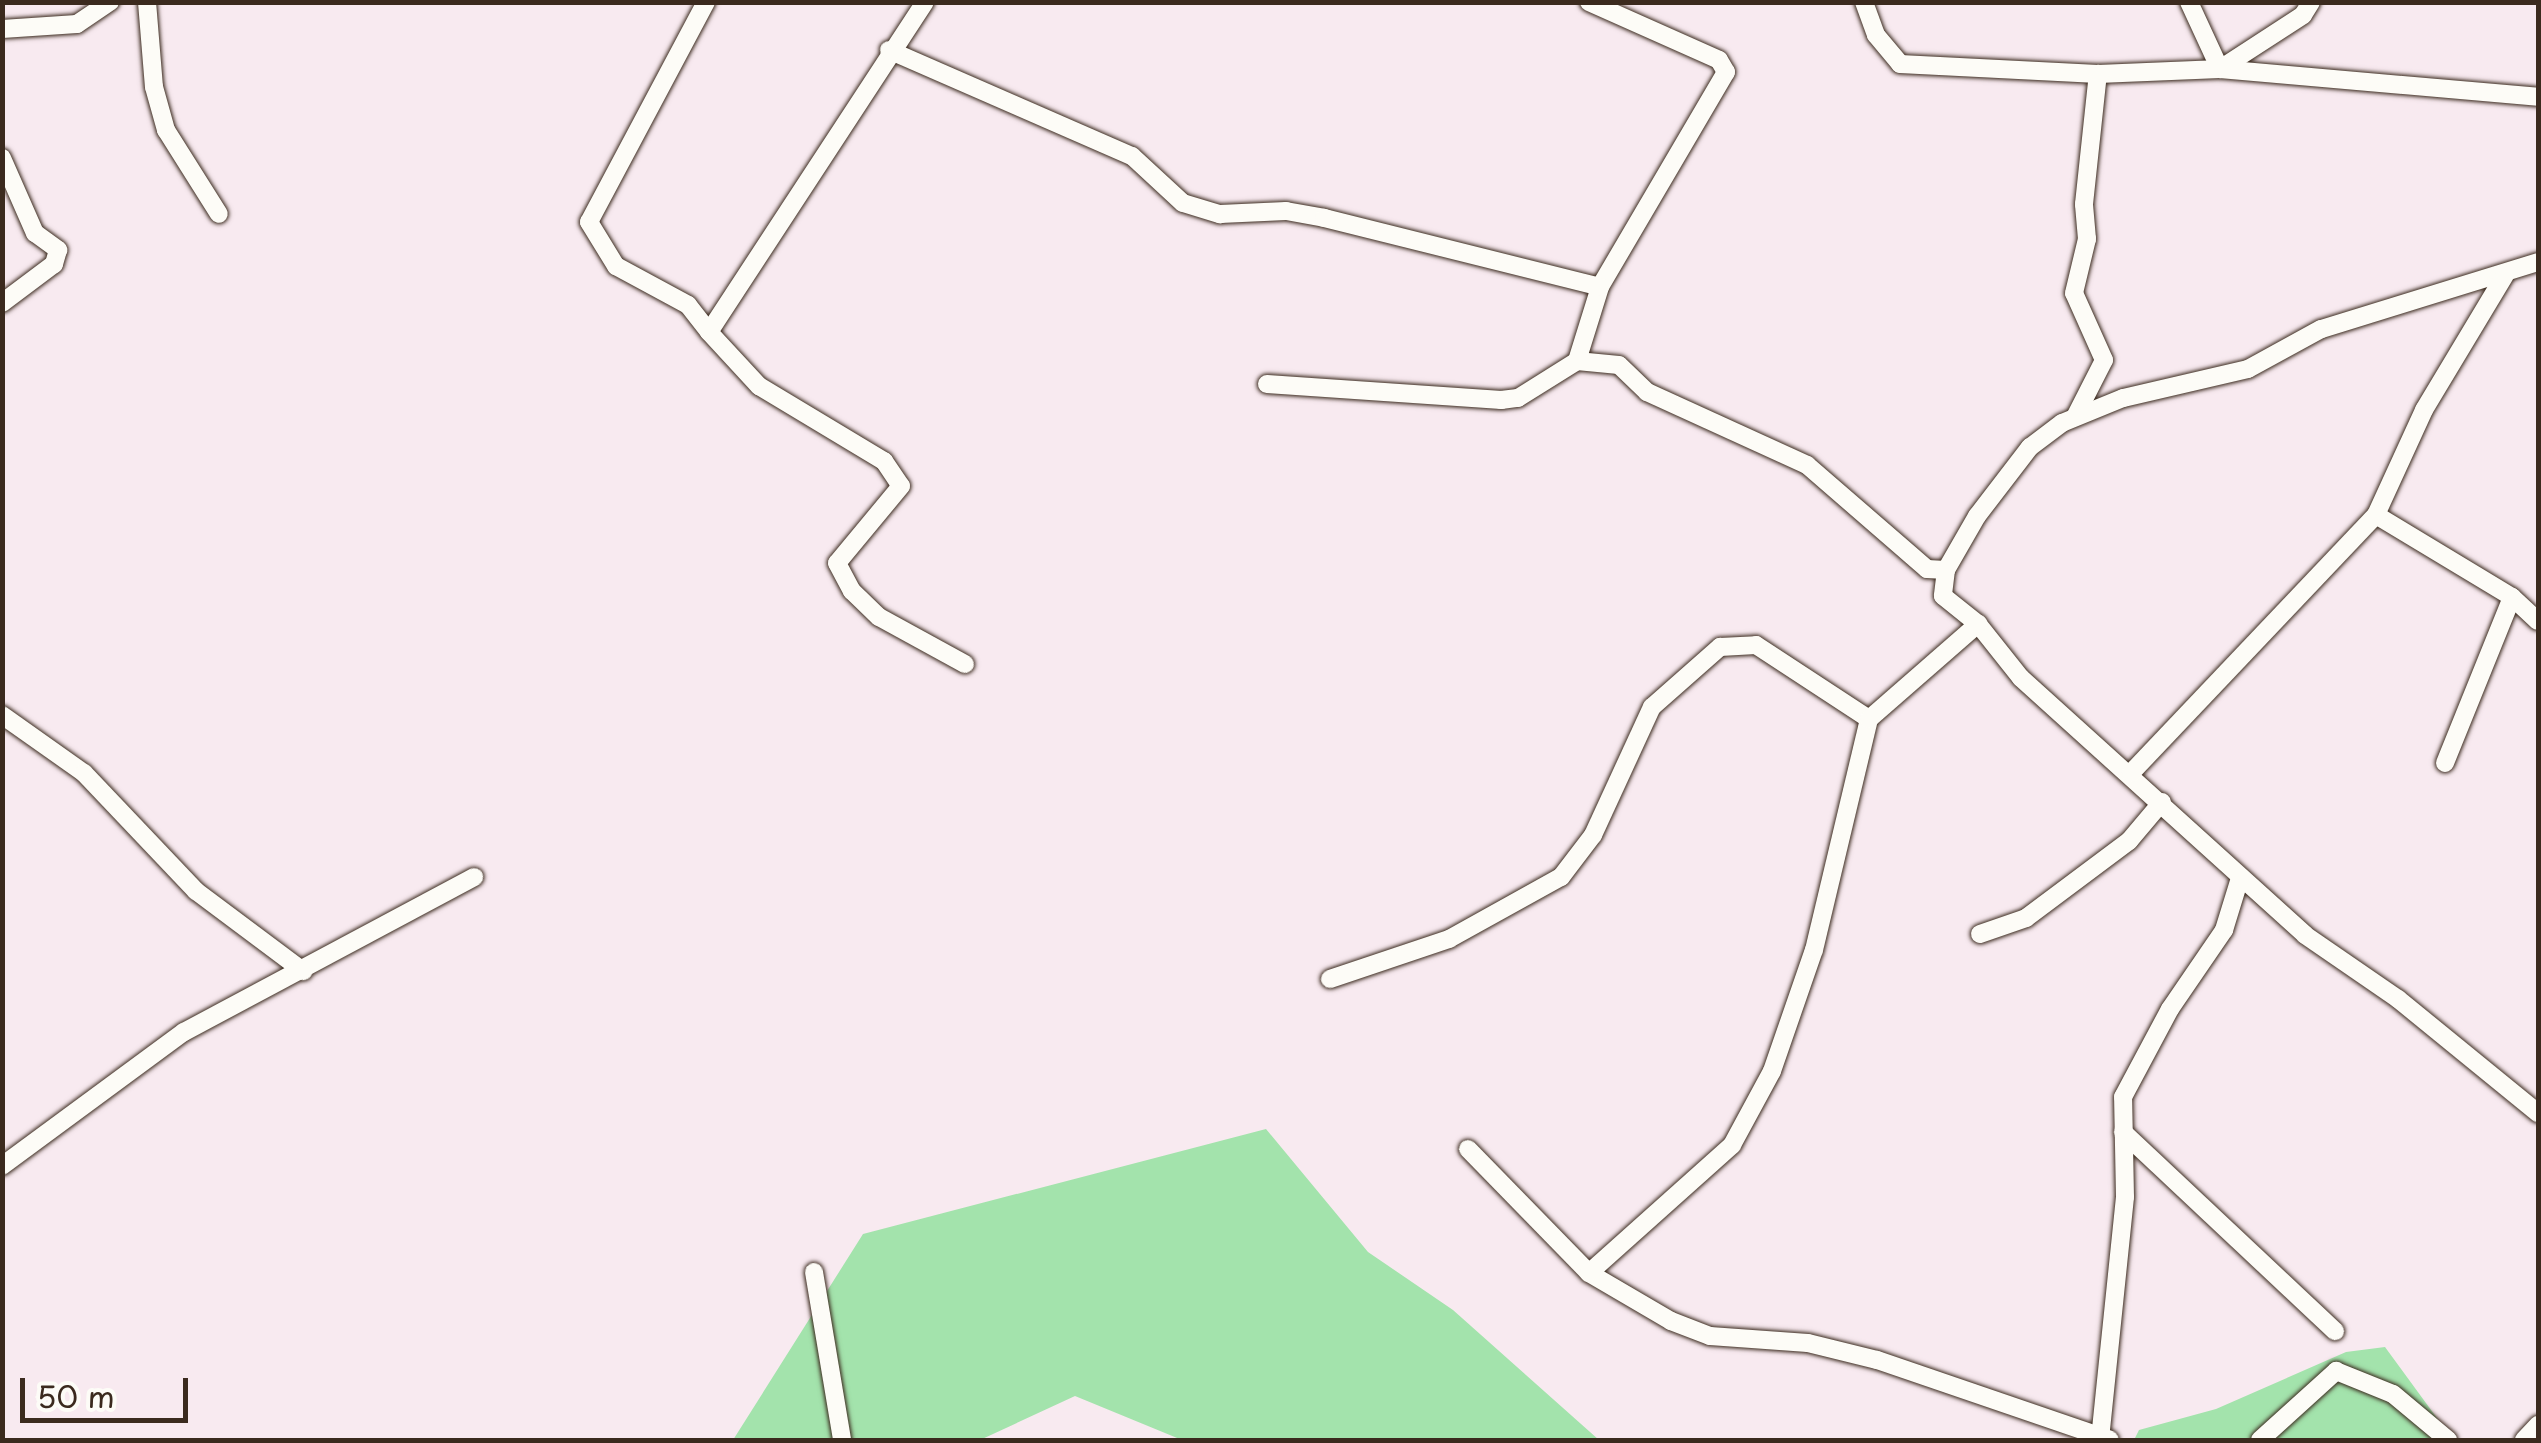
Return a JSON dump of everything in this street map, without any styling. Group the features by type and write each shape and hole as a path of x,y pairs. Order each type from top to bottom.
{"street":[{"path":"2,29 77,24 110,2"},
{"path":"146,2 166,130 219,214"},
{"path":"706,2 589,222 616,266 688,305 759,386 884,461 902,486 837,562 852,591 880,617 965,664"},
{"path":"709,332 889,50 926,2"},
{"path":"1577,362 1600,287 1726,72 1719,60 1589,2"},
{"path":"1864,2 1876,36 1900,64 2098,74 2220,69 2538,97"},
{"path":"2189,2 2220,69"},
{"path":"2220,69 2302,16 2311,2"},
{"path":"889,50 1132,156 1183,203 1220,214 1286,210 1600,287"},
{"path":"2075,418 2104,360 2074,293 2087,240 2084,204 2098,74"},
{"path":"2,158 35,232 58,250 54,264 2,302"},
{"path":"2538,262 2321,329 2248,369 2123,398 2075,418 2030,447 1946,570 1943,596 1978,624 2021,678 2131,772 2240,878 2538,1112"},
{"path":"2131,772 2376,515 2424,410 2505,275"},
{"path":"1267,384 1501,400 1518,398 1577,362 1619,365 1647,392 1807,465 1927,568 1946,570"},
{"path":"2376,515 2512,597 2538,621"},
{"path":"2445,764 2512,597"},
{"path":"1588,1273 1710,1172 1732,1145 1772,1071 1814,950 1870,718 1978,624"},
{"path":"1330,979 1448,940 1561,877 1593,835 1652,706 1720,647 1756,644 1870,718"},
{"path":"2,715 84,773 196,892 303,971"},
{"path":"1980,934 2026,918 2129,841 2162,802"},
{"path":"2,1166 184,1032 474,877"},
{"path":"2100,1439 2125,1197 2123,1097 2170,1008 2224,930 2240,878"},
{"path":"2123,1132 2335,1330"},
{"path":"1468,1150 1588,1273 1710,1336 1808,1344 1877,1360 2110,1440"},
{"path":"814,1272 842,1440"},
{"path":"2260,1440 2336,1372 2392,1394 2448,1440"},
{"path":"2524,1440 2538,1424"}],"green space":[{"path":"1266,1129 1368,1252 1453,1310 1599,1440 1182,1440 1075,1396 980,1440 733,1440 863,1234"},
{"path":"2385,1347 2453,1440 2134,1440 2139,1430 2216,1409 2346,1352"}]}
